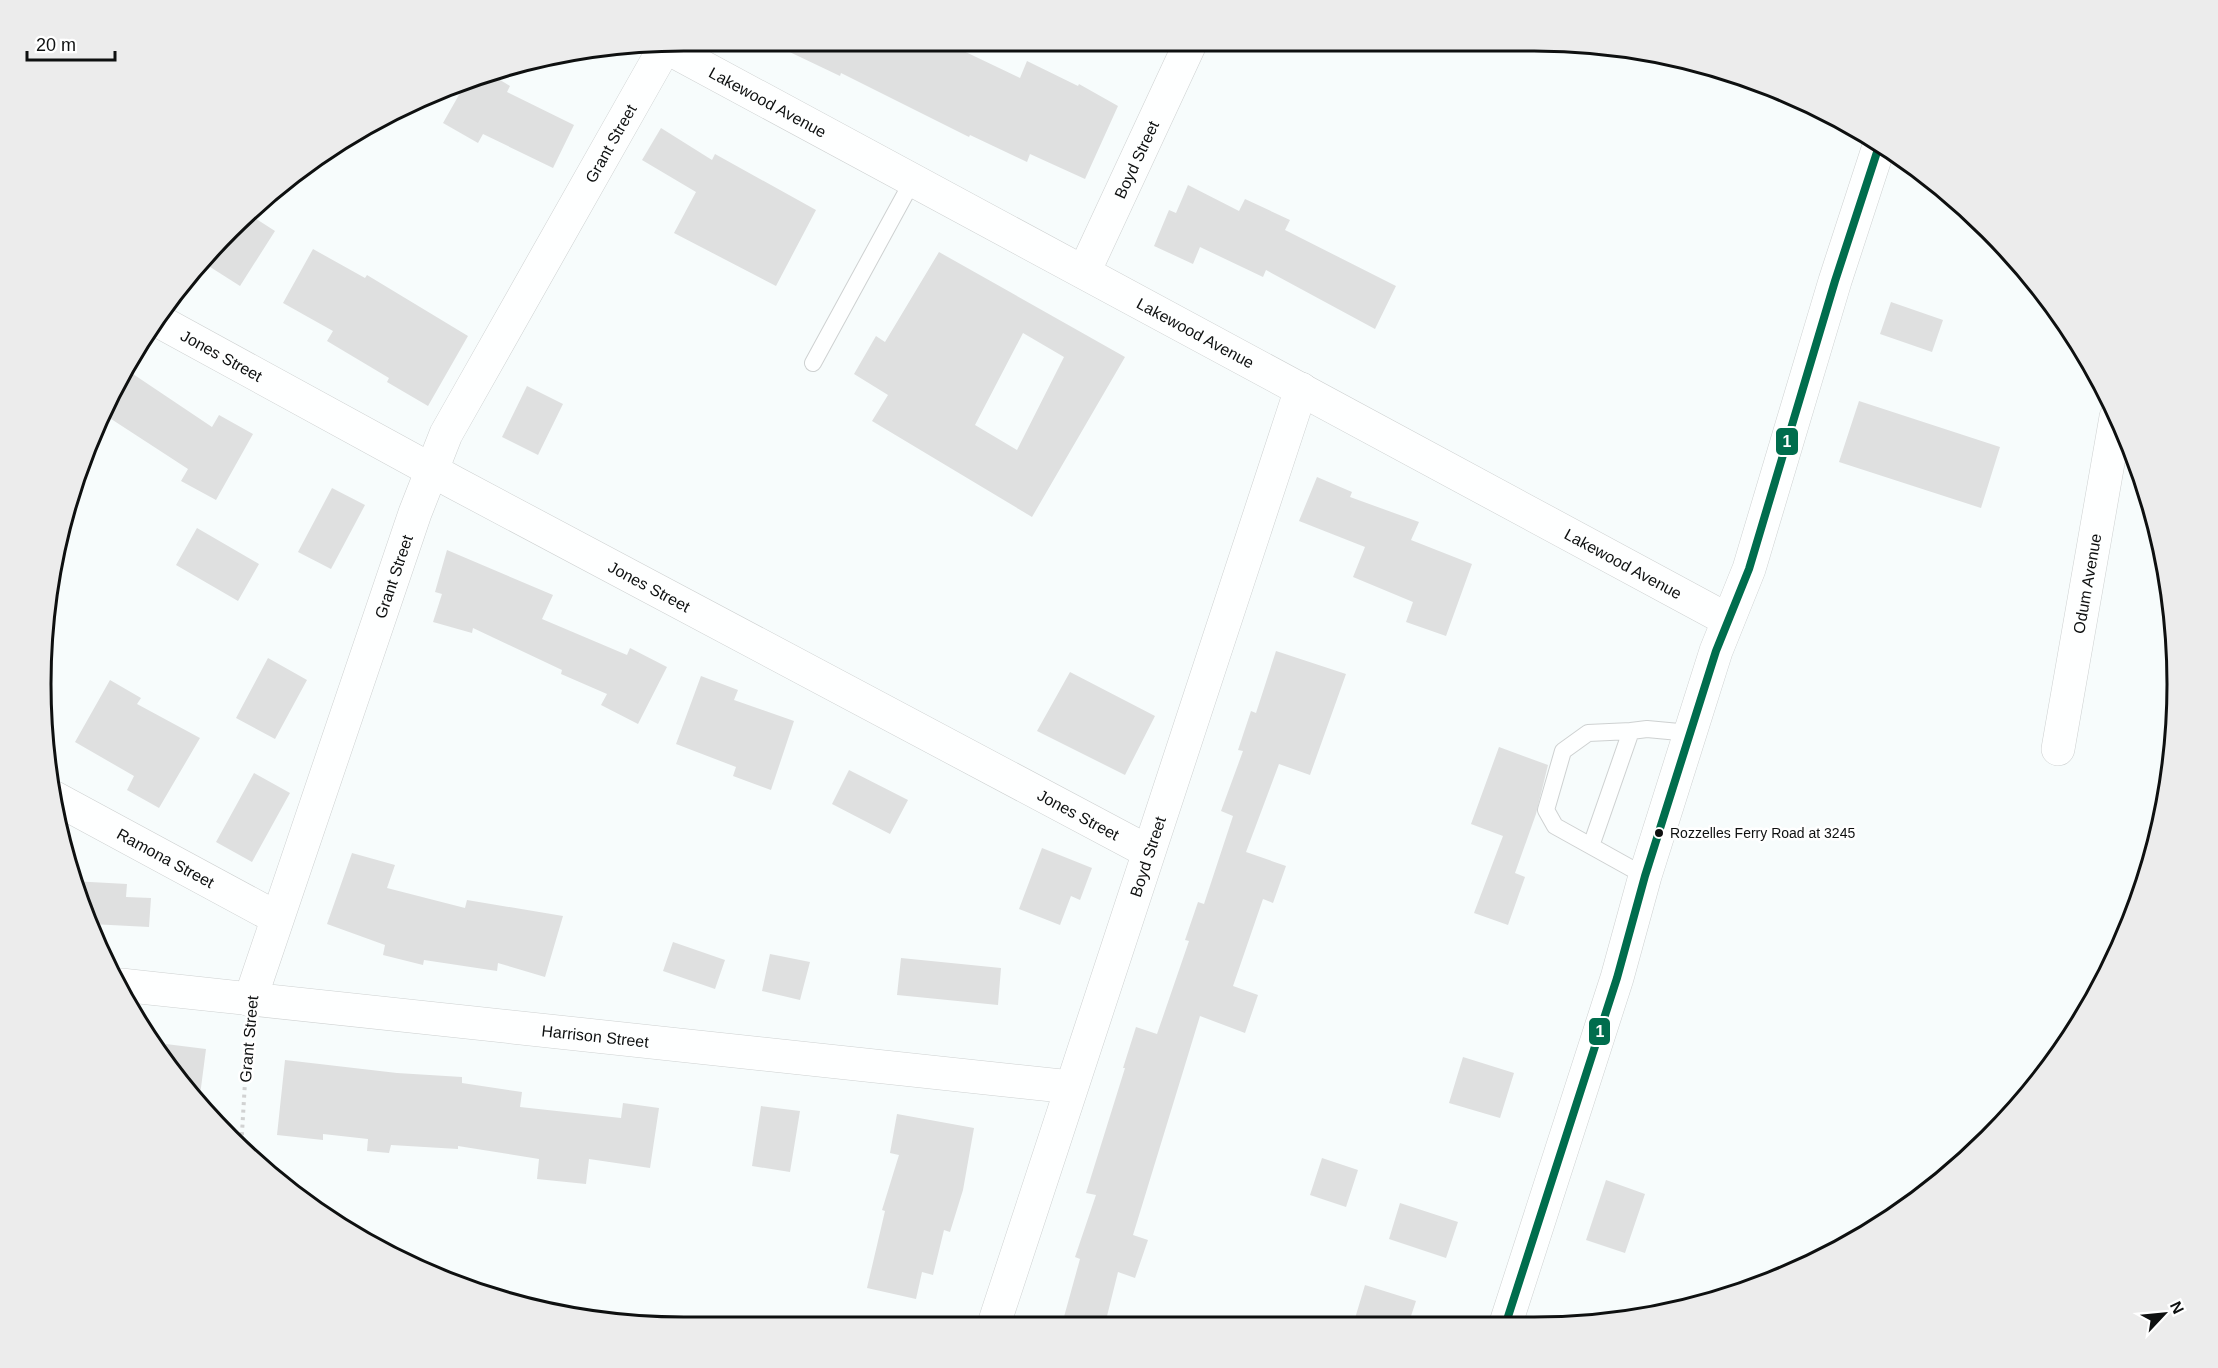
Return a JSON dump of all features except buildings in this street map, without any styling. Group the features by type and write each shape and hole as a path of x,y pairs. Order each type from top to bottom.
{"street":[{"name":"Lakewood Avenue","path":"674,51 1728,620"},
{"name":"Boyd Street","path":"1084,272 1187,51"},
{"name":"Grant Street","path":"250,1000 431,470 446,434 661,52"},
{"path":"1508,1317 1617,978 1645,876 1690,734 1728,620 1749,569 1835,281 1877,152"},
{"name":"Jones Street","path":"164,324 431,470 1147,851"},
{"name":"Boyd Street","path":"996,1317 1147,851 1301,389"},
{"name":"Odum Avenue","path":"2058,748 2114,430"},
{"name":"Ramona Street","path":"62,803 277,918"},
{"name":"Harrison Street","path":"129,987 1071,1087"}],"lane":[{"path":"813,363 914,180"},
{"path":"1645,876 1555,826 1546,810 1563,751 1588,733 1647,729 1690,734"},
{"path":"1592,846 1631,731"}],"path":[{"name":"Grant Street","path":"242,1137 250,1000"}],"transit line":[{"name":"1","path":"1508,1317 1617,978 1645,876 1716,651 1749,569 1835,281 1877,152"}],"place":[{"name":"Rozzelles Ferry Road at 3245","path":"1659,833"}]}
